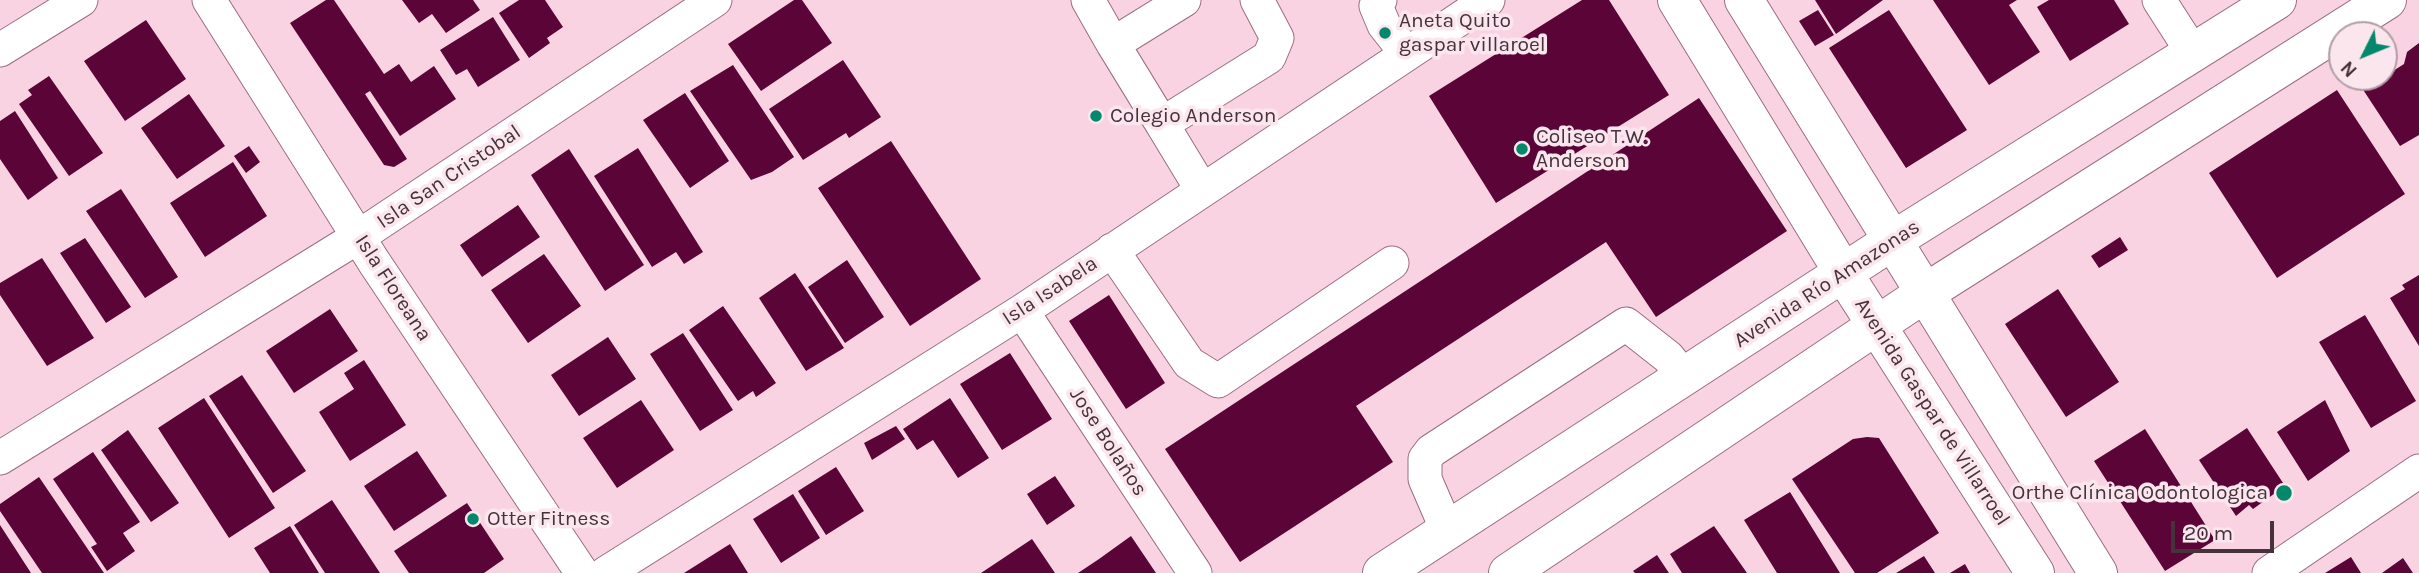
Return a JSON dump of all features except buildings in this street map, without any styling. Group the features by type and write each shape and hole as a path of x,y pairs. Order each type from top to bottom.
{"main road":[{"name":"Avenida Gaspar de Villarroel","path":"1677,0 1843,272 2035,573"},
{"path":"1744,0 2098,573"},
{"name":"Avenida Río Amazonas","path":"1382,573 1843,272 2277,0"},
{"path":"1508,573 1925,293 2386,0"}],"street":[{"path":"0,50 81,0"},
{"name":"Isla Floreana","path":"209,0 358,237 582,573"},
{"name":"Isla San Cristobal","path":"0,458 358,237 715,0"},
{"path":"1088,0 1202,190"},
{"path":"1113,44 1184,0"},
{"path":"1162,124 1269,57 1275,49 1277,38 1258,0"},
{"path":"1380,0 1376,6 1384,25 1407,54"},
{"name":"Isla Isabela","path":"606,573 1022,311 1488,0"},
{"path":"2160,0 2193,54"},
{"path":"1112,250 1189,363 1218,382 1392,263"},
{"name":"Jose Bolaños","path":"1022,311 1195,573"},
{"path":"1447,530 1425,479 1425,459 1431,451 1626,324 1668,357 1684,377"},
{"path":"2269,573 2418,473"}],"place":[{"name":"Aneta Quito gaspar villaroel","path":"1385,33"},
{"name":"Colegio Anderson","path":"1096,116"},
{"name":"Coliseo T.W. Anderson","path":"1522,149"},
{"name":"Orthe Clínica Odontologica","path":"2284,493"},
{"name":"Otter Fitness","path":"473,519"}]}
